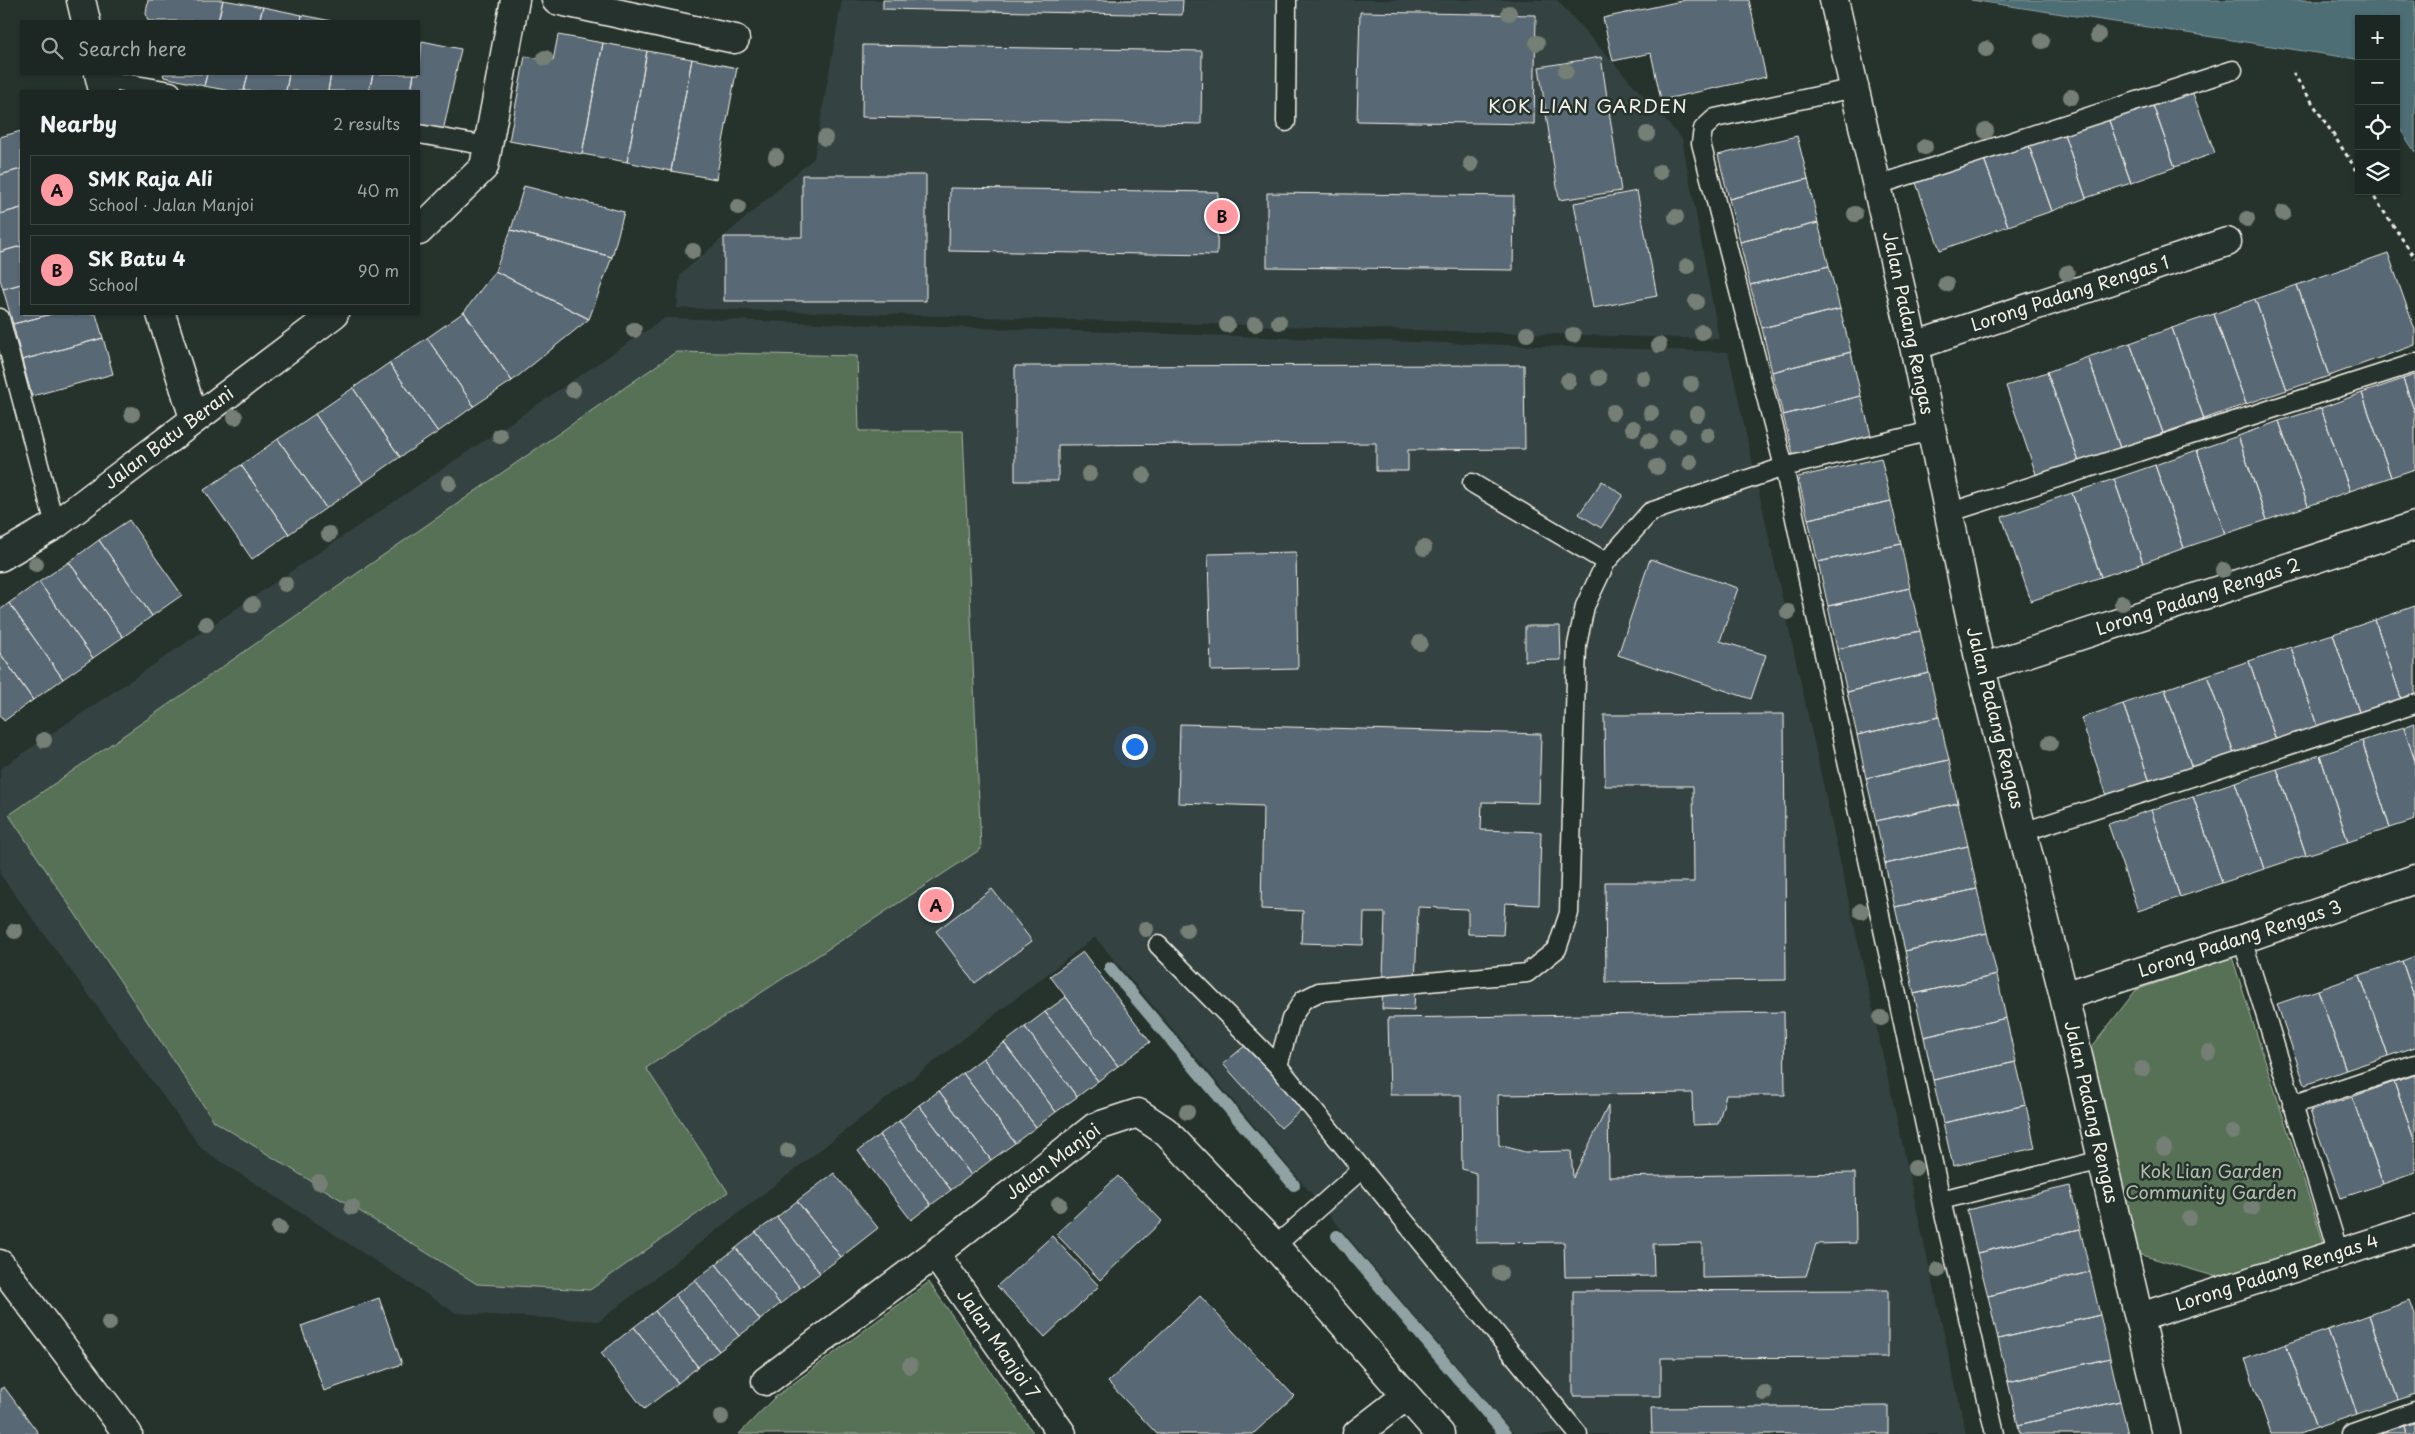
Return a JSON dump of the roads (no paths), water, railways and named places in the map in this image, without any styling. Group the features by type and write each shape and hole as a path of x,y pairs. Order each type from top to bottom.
{"street":[{"path":"81,0 86,20"},
{"path":"420,230 484,167 516,0"},
{"path":"556,0 735,39"},
{"name":"Jalan Padang Rengas","path":"1834,0 1914,346 1981,668 2064,996 2166,1434"},
{"name":"Lorong Padang Rengas 1","path":"1914,346 2227,242"},
{"path":"161,315 194,418"},
{"name":"Jalan Batu Berani","path":"0,557 55,525 332,315"},
{"name":"Lorong Padang Rengas 2","path":"1981,668 2415,526"},
{"name":"Lorong Padang Rengas 3","path":"2064,996 2242,939 2415,879"},
{"name":"Jalan Manjoi","path":"766,1380 935,1254 1095,1127 1138,1113 1165,1131 1275,1246 1440,1434"},
{"name":"Lorong Padang Rengas 4","path":"2140,1317 2415,1228"},
{"name":"Jalan Manjoi 7","path":"935,1254 1062,1434"},
{"path":"3,1276 128,1434"},
{"path":"1357,1434 1406,1396"}],"lane":[{"path":"1286,122 1287,0"},
{"path":"1878,185 2233,70"},
{"path":"101,81 163,90"},
{"path":"1855,88 1715,118 1703,129 1701,143 1784,467 1941,1200 1995,1434"},
{"path":"420,134 488,146"},
{"path":"0,318 55,525"},
{"path":"1948,512 2415,363"},
{"path":"1278,1066 1291,1019 1303,1000 1320,992 1526,973 1557,949 1569,913 1577,645 1585,606 1606,562 1650,512 1784,467 1931,431"},
{"path":"1472,483 1606,562"},
{"path":"2023,832 2415,704"},
{"path":"2242,939 2339,1253"},
{"path":"1158,944 1278,1066 1578,1434"},
{"path":"2292,1105 2415,1064"},
{"path":"1941,1200 2102,1160"},
{"path":"1275,1246 1362,1169"},
{"path":"2350,1434 2415,1411"}],"water":[{"path":"1971,0 2415,0 2415,152 2400,129 2400,15 2355,15 2355,59"}],"waterway":[{"path":"1110,968 1294,1185"},
{"path":"1337,1236 1505,1434"}],"place":[{"name":"SK Batu 4","path":"1222,216"},
{"name":"SMK Raja Ali","path":"936,905"}],"district":[{"name":"KOK LIAN GARDEN","path":"1588,106"}],"park label":[{"name":"Kok Lian Garden Community Garden","path":"2211,1182"}]}
